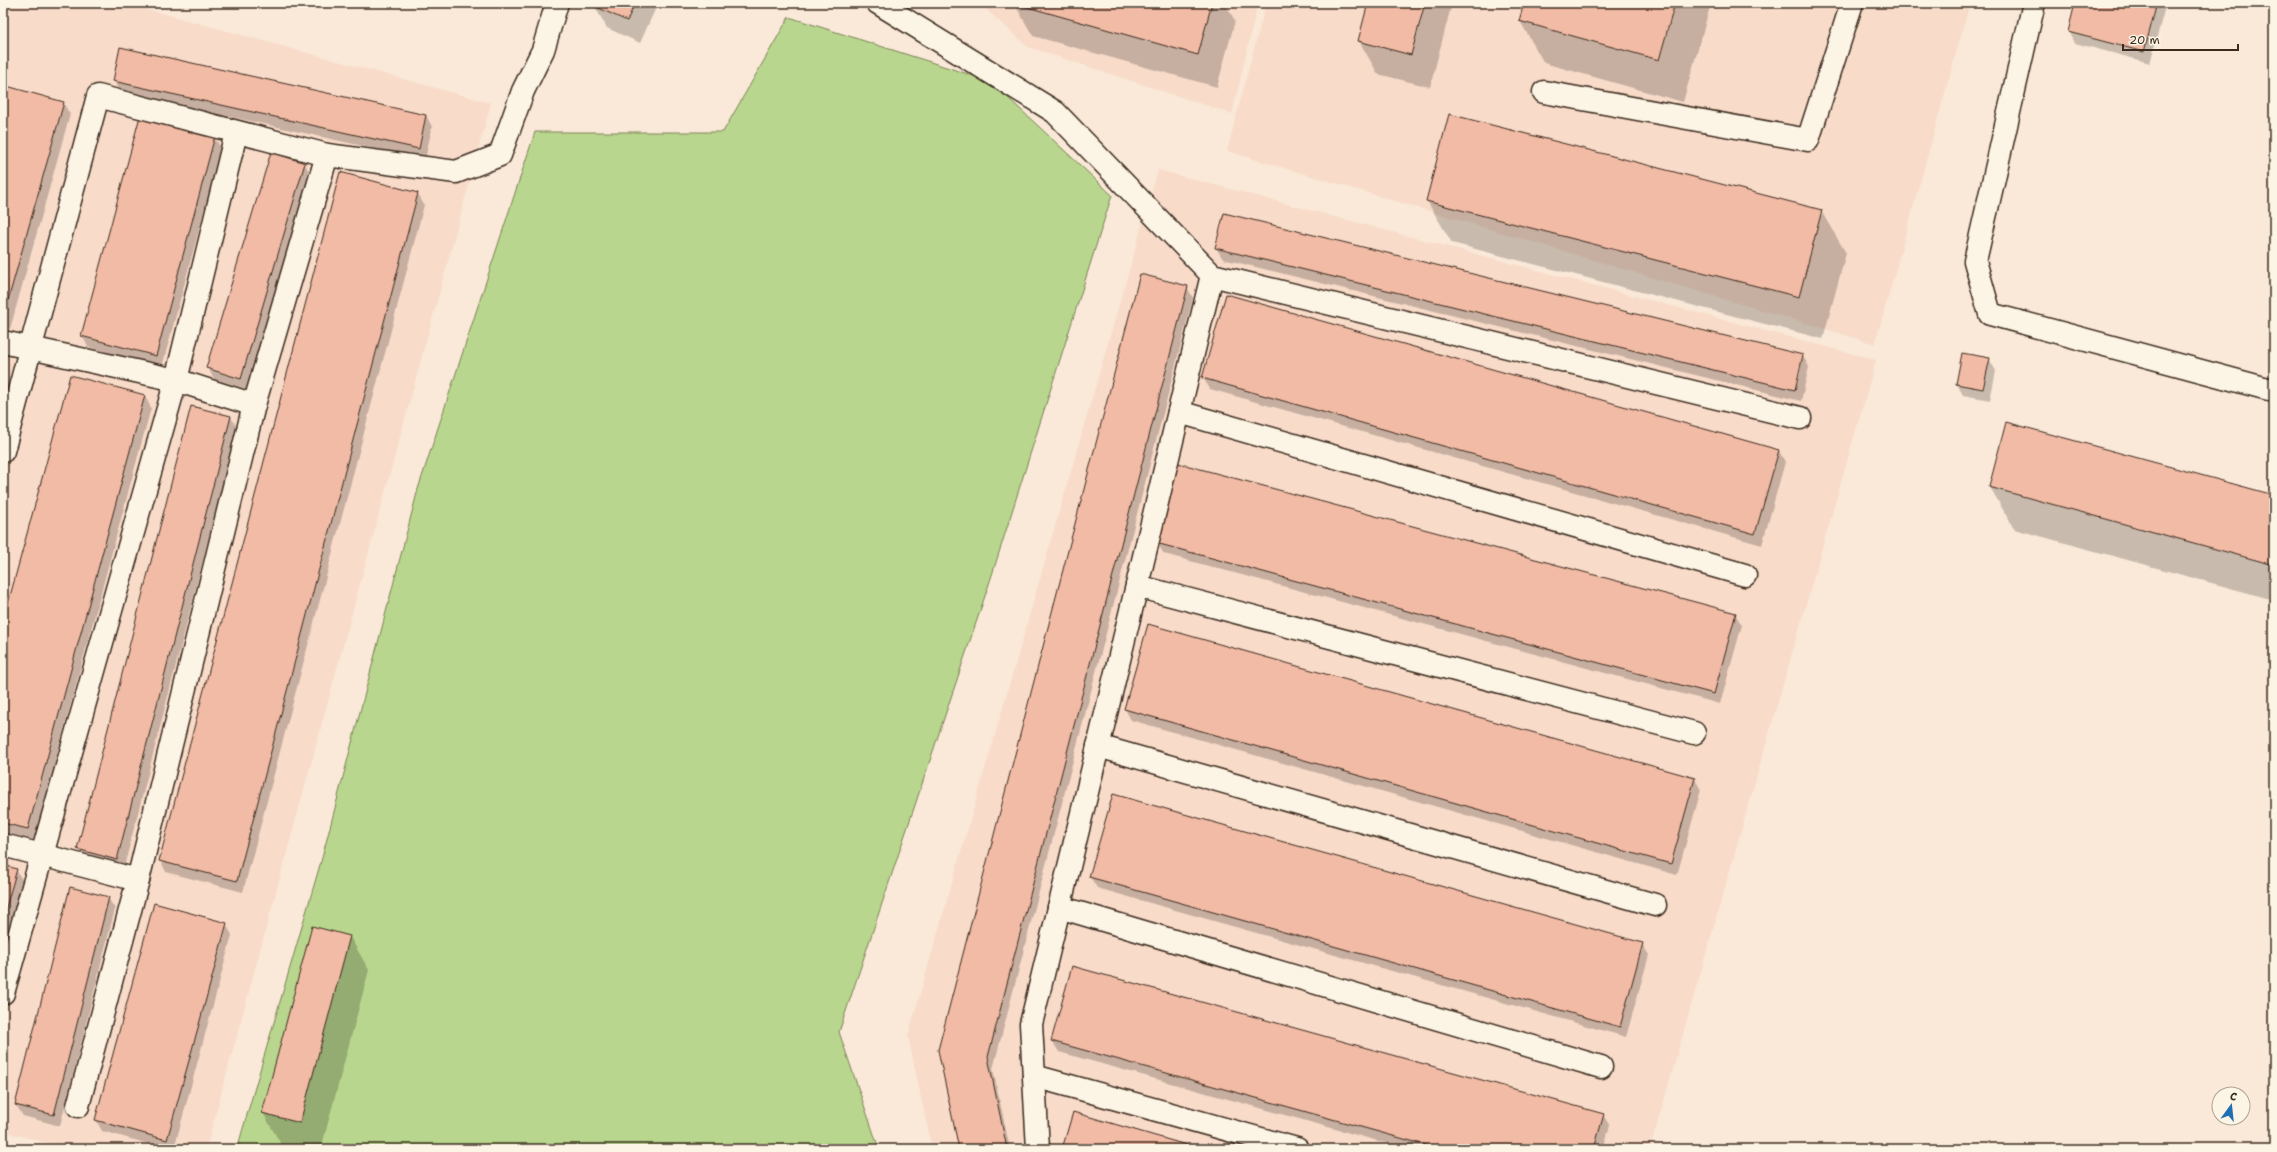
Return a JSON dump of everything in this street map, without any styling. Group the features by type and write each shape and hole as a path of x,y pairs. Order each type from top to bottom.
{"lane":[{"path":"3,451 98,96 327,156 456,172 500,155 523,91 543,50 557,3"},
{"path":"878,3 1055,112 1212,275 1800,418"},
{"path":"1544,92 1808,140 1852,3"},
{"path":"2034,3 1975,261 1990,314 2268,389 2274,388"},
{"path":"3,993 176,380 236,133"},
{"path":"78,1106 138,880 254,404 327,156"},
{"path":"1038,1149 1031,1024 1212,275"},
{"path":"3,342 176,380 254,404"},
{"path":"1179,412 1745,575"},
{"path":"1137,586 1694,733"},
{"path":"1098,746 1655,905"},
{"path":"3,845 138,880"},
{"path":"1059,907 1601,1067"},
{"path":"1034,1076 1297,1149"}],"shaded area":[{"path":"3,3 124,3 491,103 206,1149 69,1149 3,1131"},
{"path":"979,3 1258,3 1232,114 1028,47"},
{"path":"1266,3 1970,3 1875,344 1227,151"},
{"path":"1158,170 1876,360 1650,1149 932,1149 908,1036"}],"green space":[{"path":"789,17 990,81 1112,195 991,578 839,1032 879,1149 237,1149 322,858 418,489 535,132 723,132"}],"building":[{"path":"593,3 635,3 627,21 592,5"},
{"path":"1013,3 1212,3 1198,55"},
{"path":"1368,3 1425,3 1411,55 1358,41"},
{"path":"1524,3 1675,3 1659,60 1519,21"},
{"path":"2075,3 2157,3 2144,52 2068,32"},
{"path":"120,47 426,115 419,149 113,81"},
{"path":"3,85 64,102 3,318"},
{"path":"1449,114 1822,210 1799,297 1426,201"},
{"path":"140,116 215,136 156,356 81,336"},
{"path":"271,152 305,163 241,379 206,368"},
{"path":"340,172 418,193 237,881 159,861"},
{"path":"1224,213 1803,355 1795,390 1215,248"},
{"path":"1140,274 1188,286 988,1057 1007,1149 959,1149 938,1050"},
{"path":"1226,294 1779,450 1755,534 1202,378"},
{"path":"1962,353 1990,358 1983,389 1956,384"},
{"path":"70,375 145,395 28,829 3,823 3,622"},
{"path":"191,406 231,416 117,860 77,849"},
{"path":"2006,422 2274,495 2274,565 1989,487"},
{"path":"1178,463 1736,613 1714,694 1156,543"},
{"path":"1148,624 1695,778 1671,864 1124,709"},
{"path":"1113,794 1643,943 1620,1027 1089,877"},
{"path":"3,865 17,869 3,918"},
{"path":"70,887 109,897 54,1115 15,1105"},
{"path":"154,903 227,923 167,1140 95,1120"},
{"path":"312,926 350,936 300,1123 262,1113"},
{"path":"1072,966 1604,1114 1594,1149 1440,1149 1051,1041"},
{"path":"1073,1112 1200,1149 1062,1149"}]}
